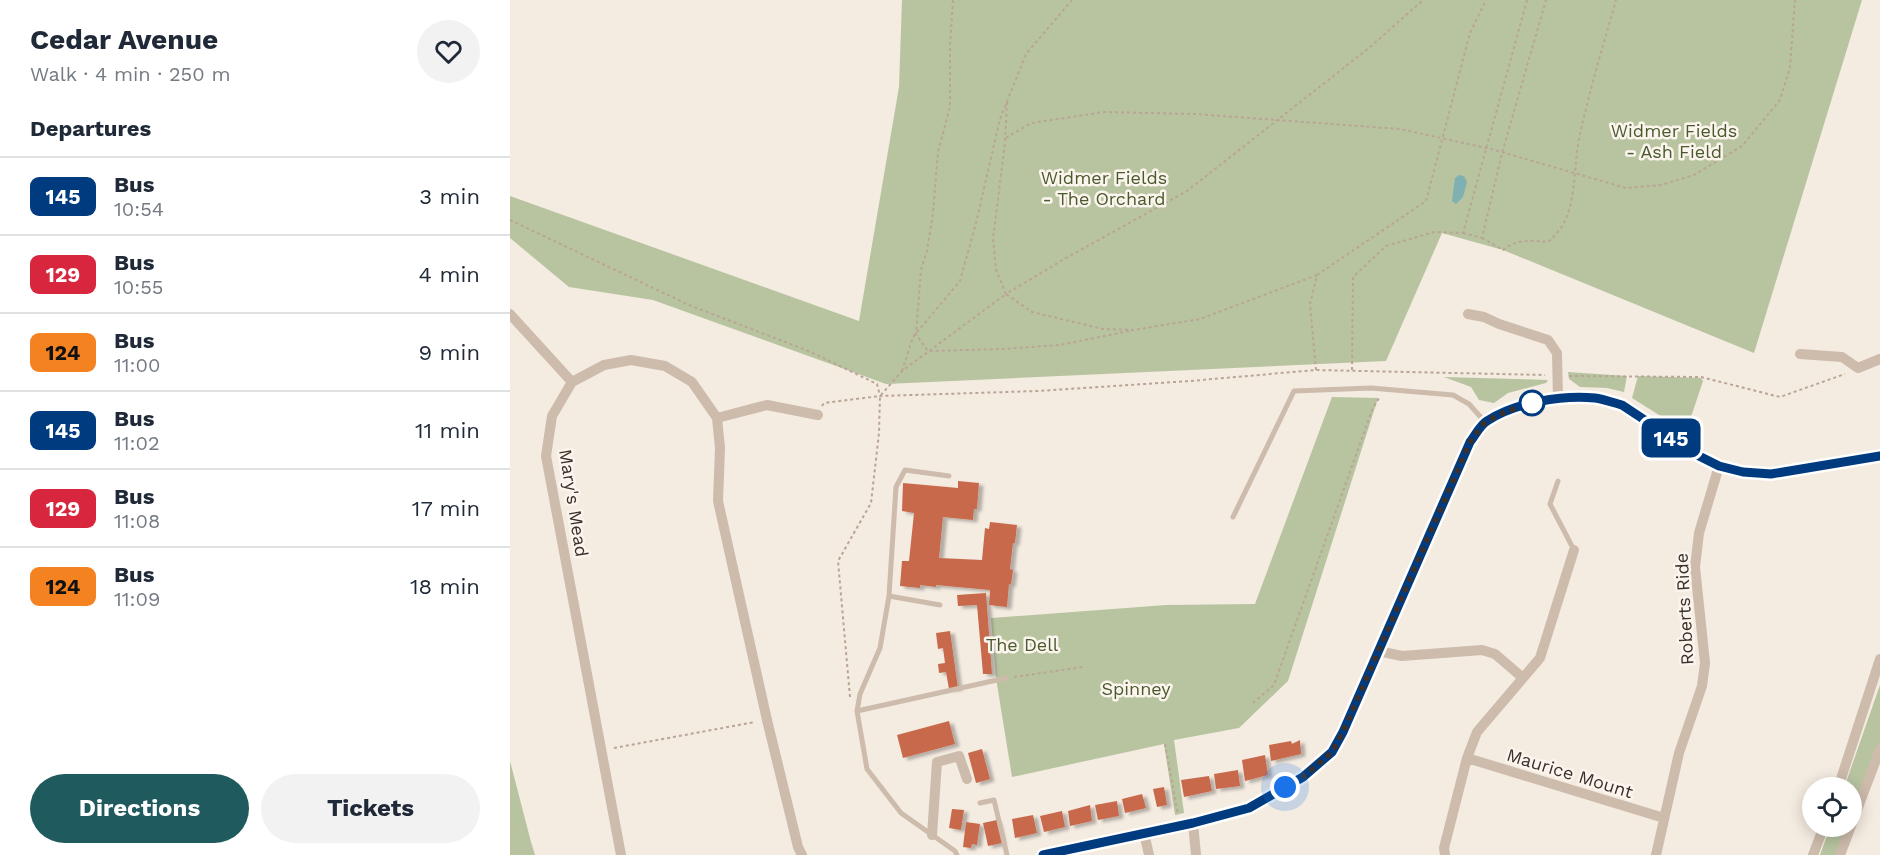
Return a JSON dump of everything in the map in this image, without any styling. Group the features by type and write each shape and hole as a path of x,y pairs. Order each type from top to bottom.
{"street":[{"path":"510,314 572,382 604,365 631,360 665,366 692,382 717,418 720,448 718,501 767,720 798,847 802,855"},
{"path":"1468,314 1484,317 1548,340 1557,353 1558,399"},
{"path":"1800,354 1842,357 1858,368 1880,359"},
{"name":"Mary's Mead","path":"572,382 552,416 546,456 621,855"},
{"path":"1043,855 1193,823 1249,808 1303,777 1332,752 1470,442 1485,422 1505,412 1533,402 1595,398 1622,405 1699,456 1719,466 1743,472 1771,474 1880,456"},
{"path":"717,418 767,405 818,415"},
{"name":"Roberts Ride","path":"1656,855 1679,753 1702,686 1706,663 1695,567 1699,533 1719,466"},
{"path":"1446,855 1444,848 1467,758 1477,732 1540,658 1574,550"},
{"path":"1378,651 1402,656 1482,650 1496,654 1523,678"},
{"path":"1842,777 1880,659"},
{"path":"1840,855 1880,749"},
{"path":"932,834 937,762 959,756 967,779"},
{"name":"Maurice Mount","path":"1467,758 1664,818"},
{"path":"1193,823 1196,855"},
{"path":"1144,833 1149,855"},
{"path":"1813,855 1820,837"}],"lane":[{"path":"1233,517 1294,391 1371,388 1453,395 1469,404 1485,422"},
{"path":"949,476 905,470 896,488 889,596 880,648 860,694 857,711 867,769 901,813 955,851 957,855"},
{"path":"1558,481 1550,504 1574,550"},
{"path":"889,596 940,605"},
{"path":"857,711 1006,678"},
{"path":"981,803 994,800 1007,855"}],"path":[{"path":"902,371 916,334 921,270 927,251 933,213 938,152 950,107 952,0"},
{"path":"916,334 960,280 1000,119 1026,54 1072,0"},
{"path":"880,396 902,371 1006,294 1187,191 1369,48 1422,0"},
{"path":"928,351 1060,345 1200,319 1317,275 1426,201 1470,33 1485,0"},
{"path":"1463,233 1527,0"},
{"path":"1482,238 1502,153 1546,0"},
{"path":"1352,370 1353,278 1386,246 1434,232 1463,233 1482,238 1503,250 1511,244 1525,240 1548,242 1557,234 1566,219 1570,204 1588,99 1616,0"},
{"path":"1006,138 1031,123 1104,112 1195,114 1400,129 1487,148 1626,188 1661,184 1694,175 1742,146 1780,100 1790,67 1795,0"},
{"path":"1007,102 1006,138 993,239 996,270 1006,294 1032,312 1103,329 1134,330"},
{"path":"510,220 689,305 811,352 877,384 880,396 879,433 871,503 838,561 849,695 857,711"},
{"path":"1316,370 1310,304 1317,275"},
{"path":"916,334 928,351"},
{"path":"818,415 824,403 880,396 1038,391 1316,370 1701,377 1780,397 1858,368"},
{"path":"1253,703 1274,685 1372,410 1377,398 1388,399"},
{"path":"1006,678 1083,667"},
{"path":"602,751 767,720"},
{"path":"1165,744 1180,825"}],"green space":[{"name":"Widmer Fields - The Orchard","path":"902,0 1862,0 1754,353 1503,250 1442,233 1386,361 886,384 653,300 569,287 510,238 510,196 859,321 899,87"},
{"path":"1568,372 1627,376 1624,392 1607,388 1580,387 1569,379"},
{"path":"1638,376 1701,378 1703,381 1686,432 1632,398"},
{"path":"1444,377 1548,380 1546,383 1508,393 1494,403 1479,400 1471,387"},
{"path":"1332,397 1378,398 1288,681 1239,728 1174,740 1184,813 1175,815 1164,744 1012,777 996,678 991,618 1166,605 1255,604"},
{"path":"1880,685 1880,743 1862,790 1862,777 1848,777"},
{"path":"510,761 531,842 535,855 510,855"},
{"path":"1826,837 1844,837 1837,855 1820,855"}],"water":[{"path":"1459,175 1464,176 1467,182 1463,197 1456,204 1452,201 1455,178"}],"building":[{"path":"958,481 979,483 977,509 974,509 973,520 943,517 939,558 982,560 985,528 989,529 990,522 1017,525 1007,607 989,605 990,590 936,585 936,587 920,585 920,588 900,586 902,561 909,561 914,513 902,511 903,483 958,488"},
{"path":"986,593 992,674 983,674 977,605 958,606 957,595"},
{"path":"950,631 958,688 949,689 946,672 939,673 938,664 945,663 943,648 938,649 936,633"},
{"path":"949,721 955,744 903,758 897,735"},
{"path":"1300,740 1301,754 1271,761 1269,745 1291,741 1292,744"},
{"path":"982,749 990,779 976,783 968,753"},
{"path":"1265,755 1268,775 1245,781 1242,760"},
{"path":"1238,770 1240,786 1216,789 1214,774"},
{"path":"1209,776 1212,791 1184,797 1181,780"},
{"path":"1164,787 1167,805 1157,807 1153,789"},
{"path":"1142,794 1146,808 1125,813 1122,799"},
{"path":"1117,801 1119,816 1098,820 1095,805"},
{"path":"1090,805 1092,821 1070,826 1068,811"},
{"path":"952,809 964,810 961,830 949,828"},
{"path":"1062,811 1065,827 1044,832 1040,816"},
{"path":"1033,815 1037,833 1015,838 1012,819"},
{"path":"997,820 1002,843 988,846 983,823"},
{"path":"966,822 980,824 977,845 972,844 971,848 963,847"}],"bus line":[{"name":"145","path":"1043,855 1193,823 1249,808 1303,777 1332,752 1343,732 1470,442 1485,422 1505,412 1533,402 1558,399 1595,398 1609,401 1622,405 1699,456 1719,466 1743,472 1771,474 1880,456"}],"route":[{"path":"1285,787 1303,777 1332,752 1343,732 1470,442 1485,422 1532,403"}],"park label":[{"name":"Widmer Fields - Ash Field","path":"1674,140"},
{"name":"The Dell","path":"1022,644"},
{"name":"Spinney","path":"1136,688"}]}
